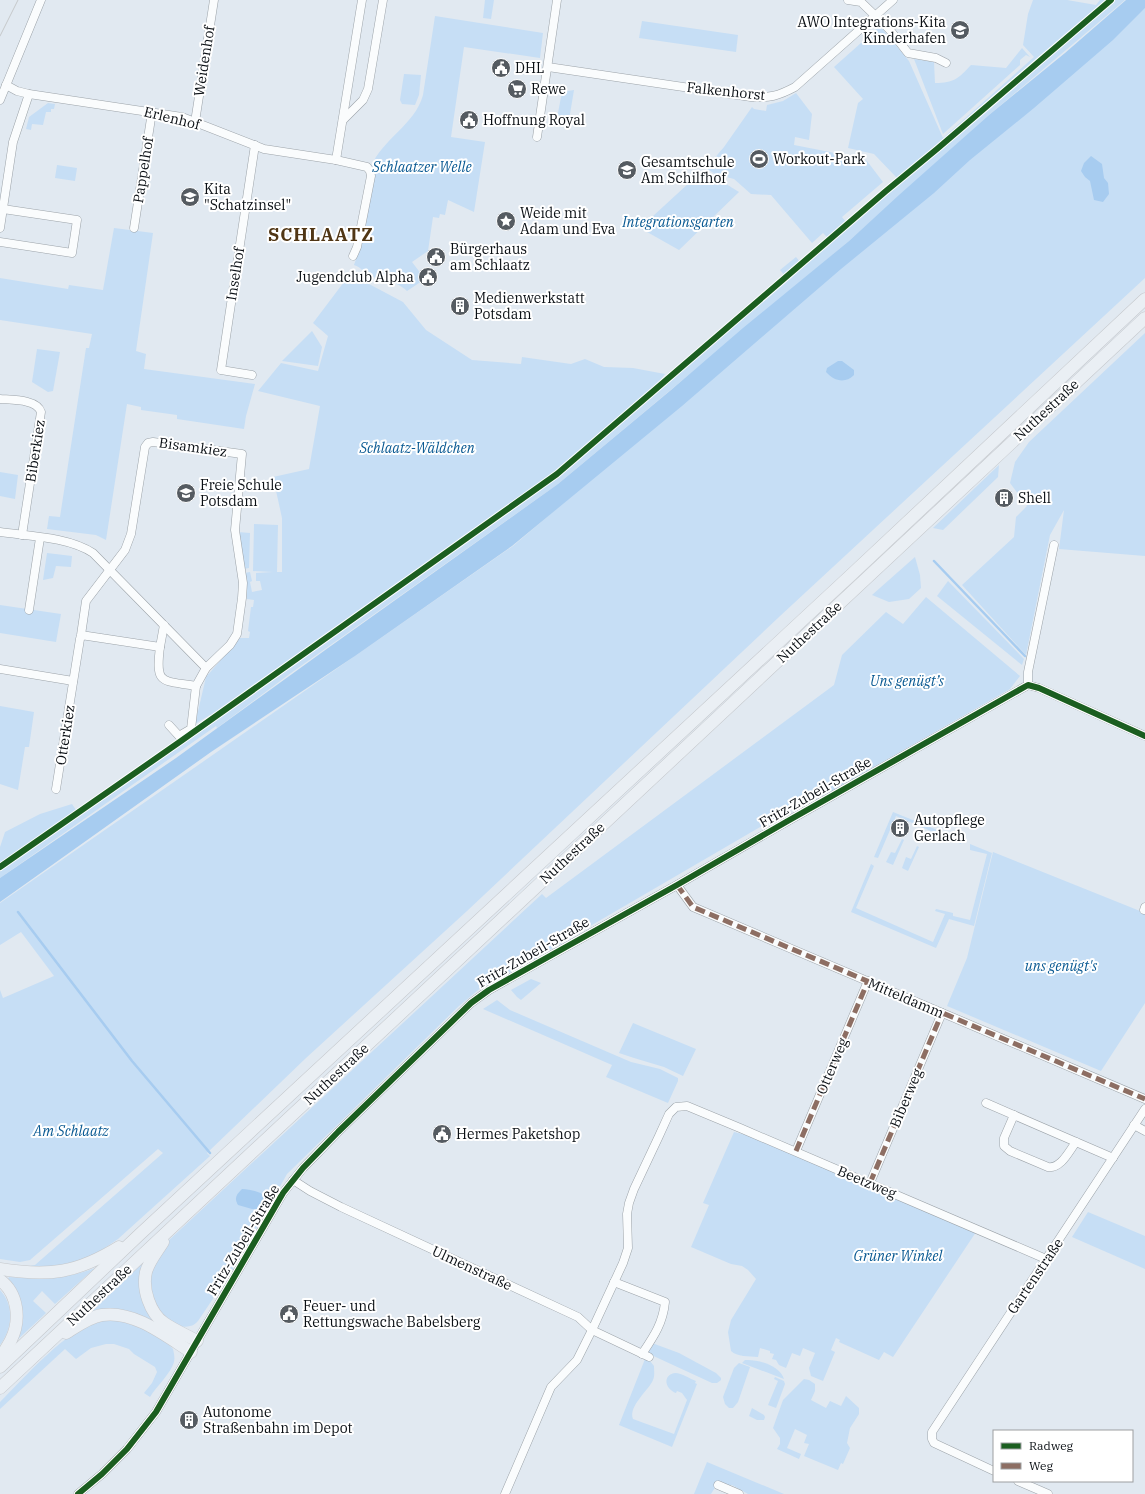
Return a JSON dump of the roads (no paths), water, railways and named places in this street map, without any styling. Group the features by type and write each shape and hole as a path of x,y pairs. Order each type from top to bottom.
{"highway":[{"name":"Nuthestraße","path":"0,1367 139,1235 851,575 1145,299"},
{"name":"Nuthestraße","path":"0,1388 1145,318"},
{"path":"174,1225 151,1259 146,1273 145,1287 151,1307 163,1323 194,1346"},
{"path":"0,1269 41,1274 74,1269 94,1262 139,1235"},
{"path":"0,1280 10,1288 15,1300 17,1312 16,1326 12,1339 0,1358"},
{"path":"44,1346 88,1319 102,1315 119,1315 137,1320 194,1346"}],"street":[{"path":"0,100 41,0"},
{"name":"Weidenhof","path":"195,122 214,0"},
{"path":"336,160 362,0"},
{"path":"343,120 363,100 368,89 383,0"},
{"path":"537,137 557,0"},
{"path":"848,0 861,2 890,30 908,53 936,58 946,63"},
{"name":"Falkenhorst","path":"548,67 751,97 768,98 783,93 795,86 893,0"},
{"name":"Erlenhof","path":"6,85 17,91 29,94 182,117 264,149 363,165 370,171 371,176 359,239 353,256"},
{"path":"0,228 13,142 29,94"},
{"name":"Pappelhof","path":"134,228 152,112"},
{"name":"Inselhof","path":"252,375 221,370 255,145"},
{"path":"0,242 72,253 77,220 3,209"},
{"name":"Biberkiez","path":"0,399 33,403 40,408 41,412 22,535"},
{"name":"Bisamkiez","path":"109,570 125,550 131,534 145,447 148,444 153,442 242,454 235,530 242,583 242,598 237,634 230,644 206,668 196,686 191,729 179,736 169,725"},
{"path":"0,532 72,543 93,553 206,668"},
{"path":"29,610 40,538"},
{"path":"1054,545 1028,672 1028,685 1039,688 1145,736"},
{"name":"Otterkiez","path":"56,789 86,601 109,570"},
{"path":"164,625 158,667 160,676 166,681 196,686"},
{"path":"81,635 160,647"},
{"path":"0,670 74,681"},
{"name":"Fritz-Zubeil-Straße","path":"78,1494 113,1463 141,1432 156,1412 293,1180 338,1132 471,1003 502,982 677,885 832,795 1028,685"},
{"name":"Mitteldamm","path":"677,885 693,907 1145,1099"},
{"name":"Otterweg","path":"796,1151 868,981"},
{"name":"Biberweg","path":"870,1183 942,1013"},
{"path":"986,1103 1113,1158"},
{"name":"Beetzweg","path":"614,1282 628,1248 627,1214 634,1188 671,1111 679,1106 687,1106 796,1151 1046,1259"},
{"name":"Gartenstraße","path":"993,1470 934,1443 931,1434 1145,1110"},
{"path":"1014,1115 1004,1138 1004,1146 1010,1151 1053,1168 1059,1164 1076,1142"},
{"path":"1134,1125 1145,1131"},
{"name":"Ulmenstraße","path":"293,1180 310,1192 578,1318 592,1330 645,1355 664,1314 664,1302 614,1282"},
{"path":"505,1494 551,1387 577,1360 614,1282"},
{"path":"1020,1482 1048,1494"},
{"path":"718,1484 735,1493"}],"waterway":[{"path":"934,561 1025,656"},
{"path":"18,912 132,1061 210,1153"}],"tram line":[{"path":"0,36 18,0"}],"place":[{"name":"AWO Integrations-Kita Kinderhafen","path":"960,30"},
{"name":"DHL","path":"501,68"},
{"name":"Rewe","path":"517,89"},
{"name":"Hoffnung Royal","path":"469,120"},
{"name":"Workout-Park","path":"759,159"},
{"name":"Gesamtschule Am Schilfhof","path":"627,170"},
{"name":"Kita \"Schatzinsel\"","path":"190,197"},
{"name":"Weide mit Adam und Eva","path":"506,221"},
{"name":"Bürgerhaus am Schlaatz","path":"436,257"},
{"name":"Jugendclub Alpha","path":"428,277"},
{"name":"Medienwerkstatt Potsdam","path":"460,306"},
{"name":"Freie Schule Potsdam","path":"186,493"},
{"name":"Shell","path":"1004,498"},
{"name":"Autopflege Gerlach","path":"900,828"},
{"name":"Hermes Paketshop","path":"442,1134"},
{"name":"Feuer- und Rettungswache Babelsberg","path":"289,1314"},
{"name":"Autonome Straßenbahn im Depot","path":"189,1420"}],"district":[{"name":"SCHLAATZ","path":"321,235"}],"park label":[{"name":"Schlaatzer Welle","path":"422,167"},
{"name":"Integrationsgarten","path":"678,222"},
{"name":"Schlaatz-Wäldchen","path":"417,448"},
{"name":"Uns genügt’s","path":"907,681"},
{"name":"uns genügt's","path":"1061,966"},
{"name":"Am Schlaatz","path":"71,1131"},
{"name":"Grüner Winkel","path":"898,1256"}]}
